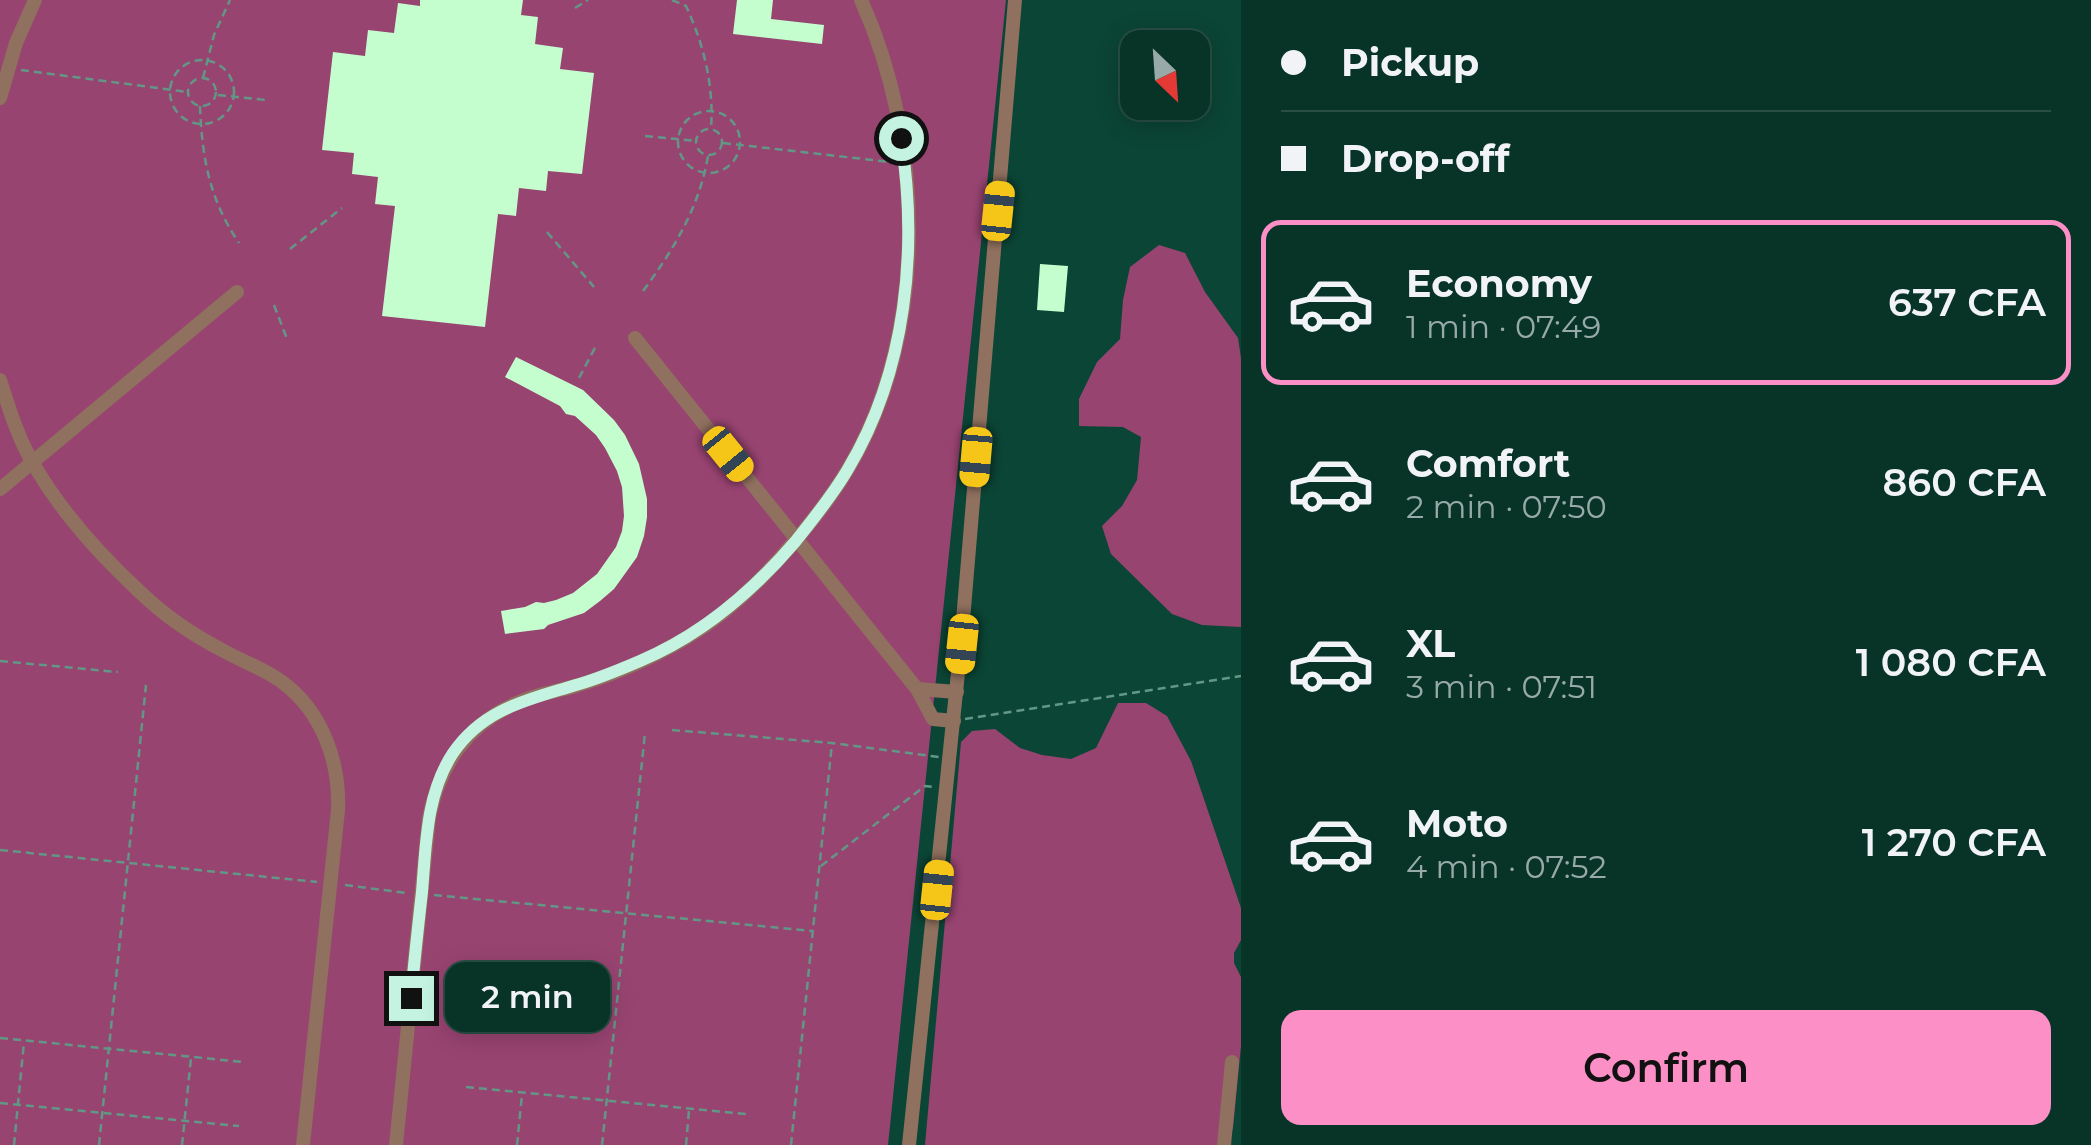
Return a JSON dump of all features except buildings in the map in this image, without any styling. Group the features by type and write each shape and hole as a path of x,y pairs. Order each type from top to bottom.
{"street":[{"path":"0,98 16,43 35,0"},
{"path":"396,1145 434,796 454,752 490,717 516,703 645,659 688,637 728,609 822,510 850,466 873,418 894,355 906,296 909,199 897,111 885,64 861,0"},
{"path":"910,1145 957,692 1016,0"},
{"path":"0,490 238,292"},
{"path":"635,338 917,689 933,719 954,721"},
{"path":"0,380 32,463 68,515 108,560 179,624 280,680 318,722 335,767 339,791 304,1145"},
{"path":"917,689 957,692"},
{"path":"1224,1145 1232,1062"}],"path":[{"path":"203,78 214,34 230,0"},
{"path":"575,8 588,0"},
{"path":"672,0 686,6 696,27 709,78 712,129"},
{"path":"198,60 207,61 230,77 233,96 226,113 200,124 177,113 170,90 182,67 198,60"},
{"path":"8,68 188,92"},
{"path":"203,78 214,86 215,95 211,102 200,106 190,100 188,92 194,80 203,78"},
{"path":"215,95 266,100"},
{"path":"200,106 207,174 239,243"},
{"path":"712,111 734,122 741,144 729,167 705,174 684,162 678,139 690,118 712,111"},
{"path":"712,129 723,143 720,151 708,156 698,149 696,140 703,130 712,129"},
{"path":"645,136 696,140"},
{"path":"723,143 905,164"},
{"path":"643,291 692,213 708,156"},
{"path":"290,249 342,208"},
{"path":"547,232 594,287"},
{"path":"274,305 287,340"},
{"path":"579,378 597,344"},
{"path":"0,661 118,672"},
{"path":"954,721 1241,676"},
{"path":"99,1145 146,685"},
{"path":"672,730 950,759"},
{"path":"602,1145 645,733"},
{"path":"791,1145 832,744"},
{"path":"820,867 925,786 947,788"},
{"path":"0,850 813,931"},
{"path":"0,1038 244,1062"},
{"path":"14,1145 25,1040"},
{"path":"182,1145 192,1057"},
{"path":"466,1087 746,1114"},
{"path":"517,1145 522,1092"},
{"path":"0,1103 239,1126"},
{"path":"686,1145 690,1109"}],"shaded area":[{"path":"0,0 1006,0 888,1145 0,1145"},
{"path":"1159,245 1185,253 1205,292 1238,338 1241,627 1202,625 1172,614 1111,554 1102,526 1122,506 1137,480 1141,437 1123,427 1079,426 1079,399 1097,362 1120,339 1130,267"},
{"path":"1118,703 1146,703 1167,716 1191,761 1241,908 1241,940 1234,953 1241,977 1241,1046 1233,1128 1225,1145 925,1145 961,742 972,731 995,729 1020,748 1071,759 1096,748"}],"route":[{"path":"411,998 429,818 441,776 454,752 490,717 516,703 645,659 688,637 728,609 775,566 822,510 850,466 884,386 906,296 909,199 901,138"}]}
